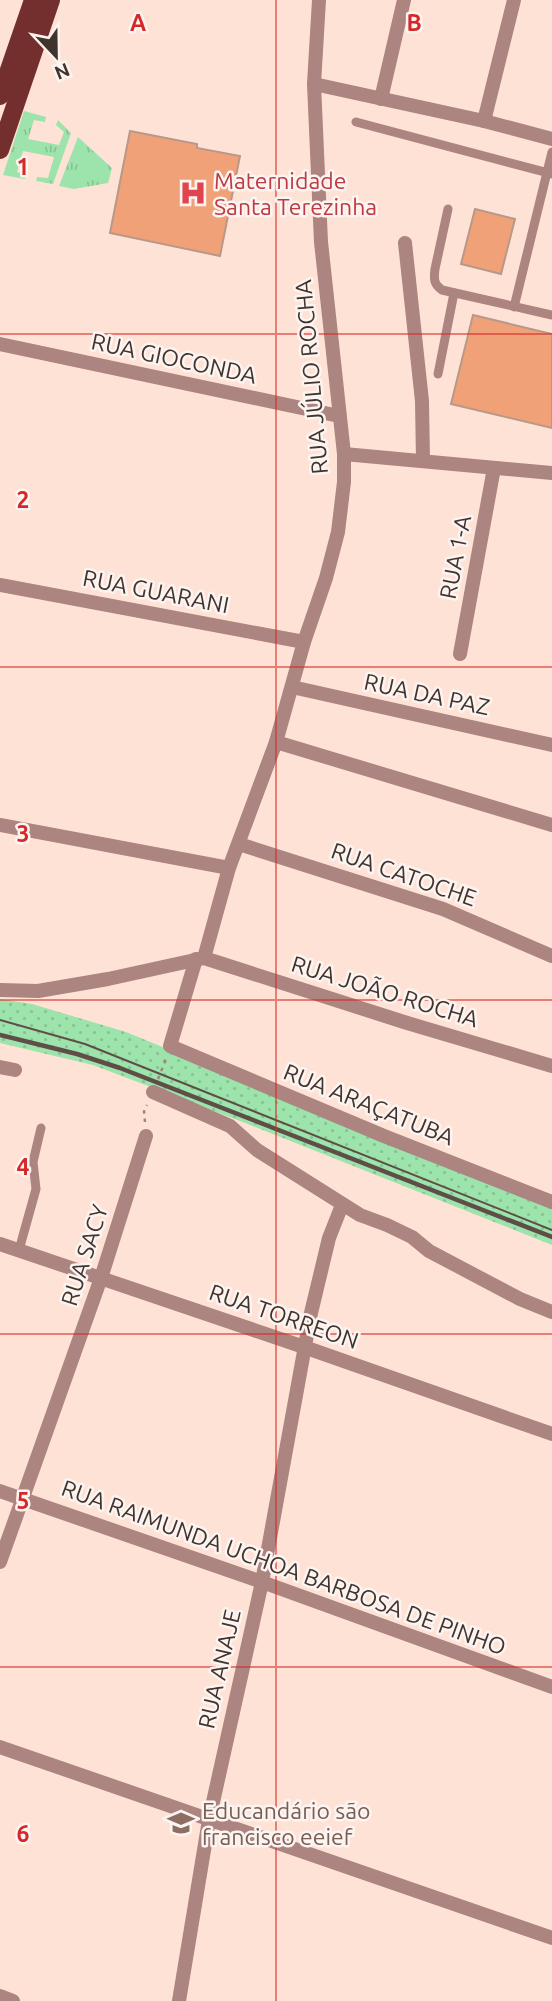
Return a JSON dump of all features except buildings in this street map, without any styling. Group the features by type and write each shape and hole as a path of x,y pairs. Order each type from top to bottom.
{"main road":[{"path":"0,96 33,0"},
{"path":"0,150 51,0"}],"street":[{"name":"RUA JÚLIO ROCHA","path":"276,742 304,642 326,578 338,532 344,482 344,454 321,242 314,84 319,0"},
{"path":"381,99 404,0"},
{"path":"484,121 514,0"},
{"path":"314,84 484,121 552,139"},
{"path":"405,243 422,401 423,461"},
{"name":"RUA GIOCONDA","path":"0,344 339,416"},
{"path":"344,454 552,473"},
{"name":"RUA 1-A","path":"460,654 494,468"},
{"name":"RUA GUARANI","path":"0,585 304,642"},
{"name":"RUA DA PAZ","path":"292,687 552,745"},
{"path":"170,1046 229,868 276,742 552,825"},
{"path":"0,825 229,868"},
{"name":"RUA CATOCHE","path":"239,844 443,909 552,956"},
{"path":"0,990 38,991 108,979 200,958"},
{"name":"RUA JOÃO ROCHA","path":"200,958 552,1066"},
{"name":"RUA ARAÇATUBA","path":"170,1046 384,1136 552,1202"},
{"path":"0,1067 15,1070"},
{"path":"153,1092 230,1126 257,1150 360,1215 412,1237 429,1251 520,1299 552,1312"},
{"name":"RUA SACY","path":"0,1562 101,1278 146,1136"},
{"name":"RUA ANAJE","path":"178,2001 209,1819 262,1582 304,1347 329,1238 342,1205"},
{"name":"RUA TORREON","path":"0,1244 552,1434"},
{"name":"RUA RAIMUNDA UCHOA BARBOSA DE PINHO","path":"0,1491 552,1687"},
{"path":"0,1747 552,1938"},
{"path":"0,1996 13,2001"}],"lane":[{"path":"356,122 550,173"},
{"path":"514,307 550,173 552,152"},
{"path":"448,209 434,278 438,287 552,316"},
{"path":"438,374 454,293"},
{"path":"19,1250 36,1189 33,1162 41,1128"}],"path":[{"path":"146,1136 144,1110 170,1046"}],"green space":[{"path":"24,111 46,117 45,122 34,120 28,139 59,145 64,132 56,125 58,120 71,133 53,184 36,181 37,177 48,178 54,157 23,151 17,172 27,175 25,179 3,175"},
{"path":"78,137 112,168 108,183 74,189 59,186"},
{"path":"0,999 32,1004 126,1032 552,1207 552,1245 93,1065 0,1043"}],"tram line":[{"path":"0,1020 85,1044 552,1230"}],"railway":[{"path":"0,1035 120,1068 552,1237"}],"place":[{"name":"Maternidade Santa Terezinha","path":"193,193"},
{"name":"Educandário são francisco eeief","path":"181,1823"}]}
